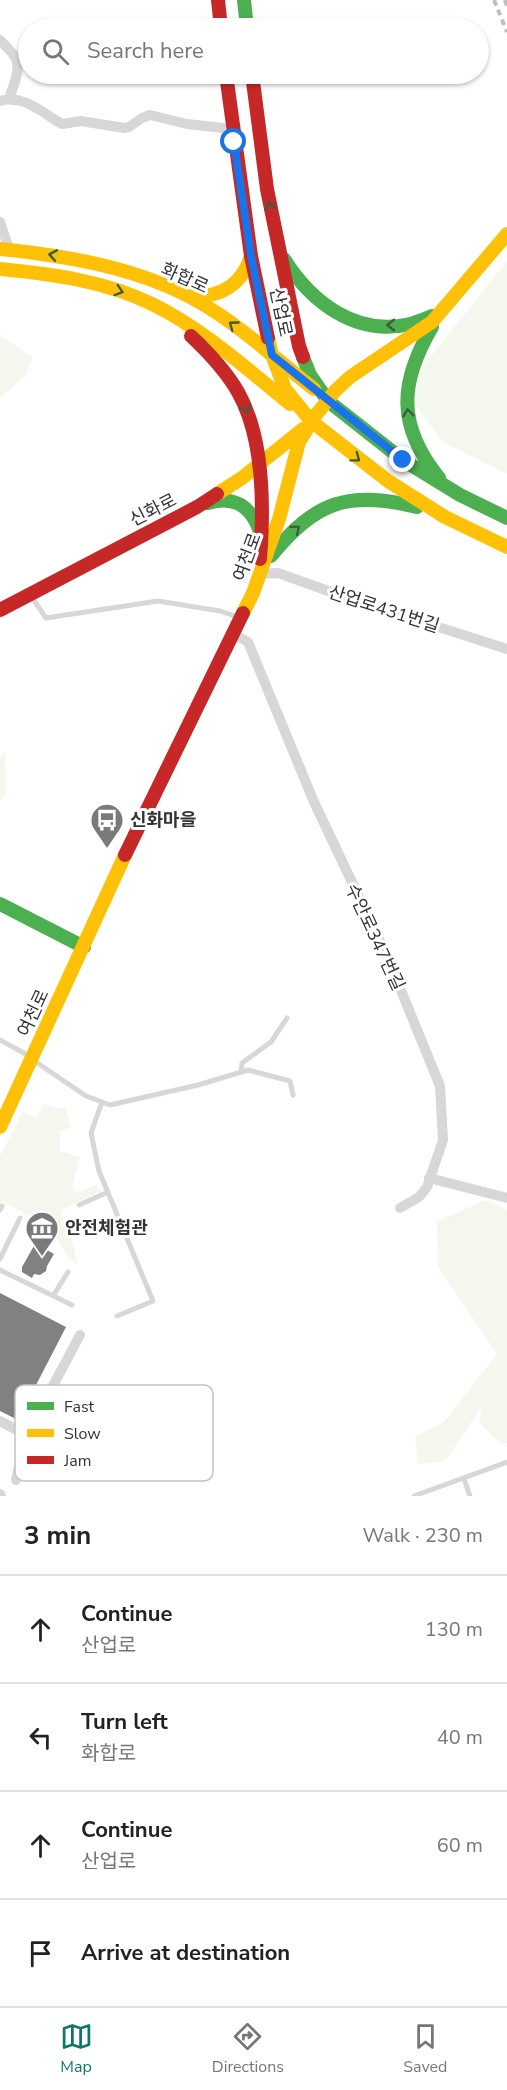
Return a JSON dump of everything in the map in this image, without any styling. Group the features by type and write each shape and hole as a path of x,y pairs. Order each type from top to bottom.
{"main road":[{"path":"218,0 220,18"},
{"path":"244,0 246,18"},
{"name":"산업로","path":"227,84 251,256 272,355 285,389 311,421 388,481 445,517 507,547"},
{"name":"산업로","path":"253,84 267,189 293,322 304,362 317,388 328,401 403,460 460,495 507,518"},
{"name":"여천로","path":"0,1127 124,856 253,593 279,519 299,442 311,421 352,376 418,334 445,308 507,234"},
{"path":"276,238 288,266 308,293 319,303 343,317 373,325 404,325 426,319 445,308"},
{"name":"화합로","path":"4,249 70,258 136,277 186,296 216,313 328,401"},
{"path":"186,296 206,297 224,291 245,273 251,256"},
{"name":"화합로","path":"0,269 66,277 99,285 152,304 198,332 311,421"},
{"path":"152,304 198,342 234,386 243,401 250,422 258,465 262,542 253,593"},
{"path":"445,308 428,332 416,359 408,390 407,412 411,434 424,459 444,483 460,495"},
{"name":"신화로","path":"0,610 197,507 258,465 311,421"},
{"path":"260,574 282,542 297,528 321,511 346,500 362,498 398,501 445,517"},
{"path":"197,507 223,499 238,502 255,520 262,542"},
{"path":"0,904 84,947"}],"street":[{"path":"0,40 16,59 17,64 15,81 5,100"},
{"path":"5,100 21,99 62,124 81,121 124,128 150,115 187,124 233,129"},
{"path":"0,222 4,249"},
{"name":"산업로431번길","path":"260,574 278,573 507,649"},
{"name":"수안로347번길","path":"234,634 248,642 314,802 387,956 440,1086 443,1140 427,1187 419,1197 400,1208"},
{"path":"429,1178 507,1198"},
{"path":"52,1385 80,1335"},
{"path":"0,1421 15,1428"}],"lane":[{"path":"30,595 46,618 158,601 220,611 241,619"},
{"path":"241,1072 242,1063 271,1042 287,1018"},
{"path":"0,1040 86,1096 110,1105 198,1086 248,1070 290,1081 293,1095"},
{"path":"102,1102 91,1133 99,1171 153,1301 117,1316"},
{"path":"79,1205 108,1192"},
{"path":"0,1259 20,1218"},
{"path":"0,1270 72,1305"},
{"path":"53,1296 68,1272"},
{"path":"414,1496 507,1462"},
{"path":"464,1479 471,1496"}],"shaded area":[{"path":"507,261 507,474 443,442 414,403 422,367"},
{"path":"0,335 32,357 26,375 0,398"},
{"path":"5,751 5,797 0,800 0,760"},
{"path":"44,1104 54,1108 66,1108 71,1128 60,1130 60,1151 80,1157 72,1187 75,1193 96,1185 101,1191 60,1211 71,1237 78,1265 68,1257 50,1229 5,1202 0,1203 0,1156 23,1111 36,1118"},
{"path":"485,1200 507,1210 507,1443 501,1444 479,1422 483,1405 445,1461 418,1464 415,1437 444,1422 497,1354 438,1267 437,1222"}],"building":[{"name":"안전체험관","path":"42,1238 51,1244 47,1250 54,1254 46,1271 40,1275 34,1274 32,1278 22,1272 22,1267 35,1244 37,1246"},
{"path":"0,1293 66,1327 36,1385 15,1385 15,1418 0,1411"}],"railway":[{"path":"494,0 507,32"},
{"path":"505,0 507,6"}],"traffic: fast":[{"path":"244,0 246,18"},
{"path":"284,259 307,289 321,302 354,320 390,327 410,324 432,316"},
{"path":"432,327 413,367 407,404 416,440 425,459 439,478"},
{"path":"303,357 310,375 328,401 403,460 460,495 507,518"},
{"path":"271,556 303,523 335,505 372,500 417,507"},
{"path":"208,503 226,501 241,505 257,523 260,532"},
{"path":"0,904 84,947"}],"traffic: slow":[{"path":"243,613 253,593 279,519 299,442 315,416 335,391 350,377 432,322 507,234"},
{"path":"0,249 52,255 104,266 129,272 178,291 231,322 314,389"},
{"path":"190,296 211,295 228,288 242,275 251,256"},
{"path":"0,269 59,276 97,284 152,304 206,337 290,404"},
{"path":"268,338 285,389 311,421 388,481 445,517 507,547"},
{"path":"217,494 242,478 303,429"},
{"path":"0,1127 125,855"}],"traffic: jam":[{"path":"218,0 220,18"},
{"path":"227,84 251,256 268,338"},
{"path":"253,84 267,189 303,357"},
{"path":"191,336 217,362 233,384 247,410 257,452 262,496 260,559"},
{"path":"0,610 197,507 217,494"},
{"path":"125,855 243,613"}],"place":[{"name":"신화마을","path":"107,849"},
{"name":"안전체험관","path":"42,1257"}],"route":[{"path":"234,142 251,256 272,355 403,460"}]}
